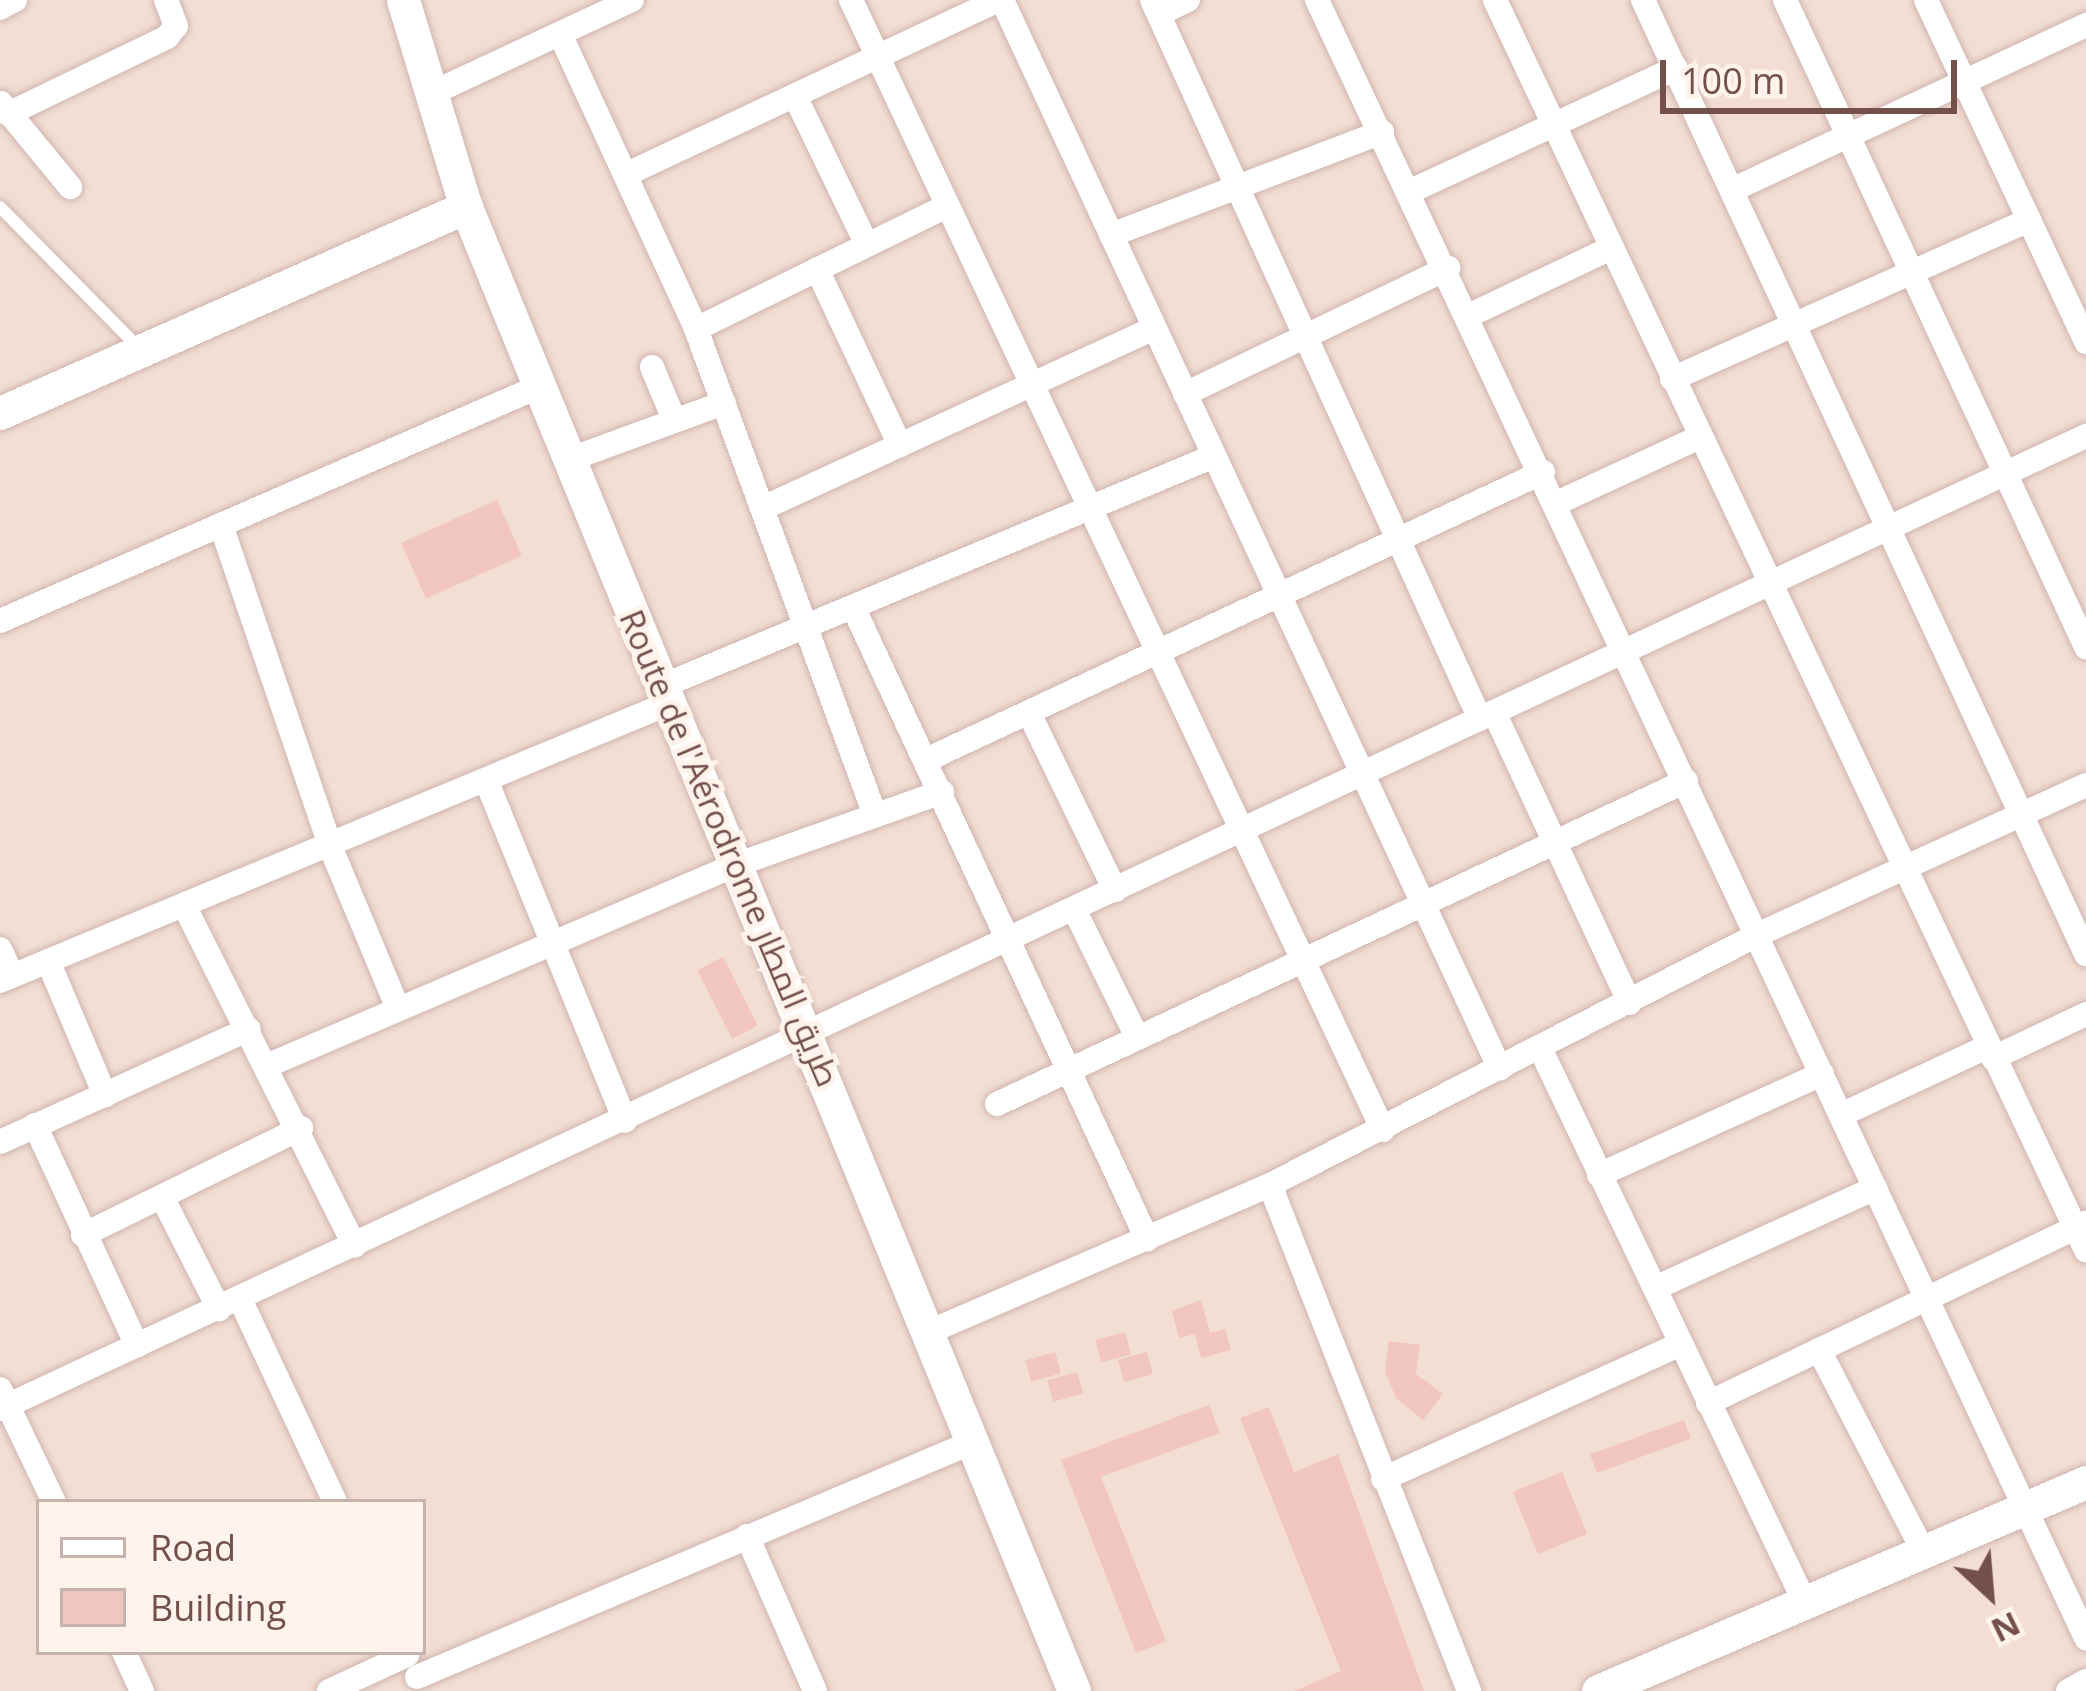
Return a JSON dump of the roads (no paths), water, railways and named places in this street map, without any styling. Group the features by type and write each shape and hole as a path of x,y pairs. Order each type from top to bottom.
{"street":[{"path":"0,8 15,0"},
{"path":"70,187 4,108 167,37 176,26 166,0"},
{"name":"Route de l'Aérodrome طريق المطار","path":"403,0 428,95 466,207 730,867 810,1036 1074,1691"},
{"path":"428,95 632,0"},
{"path":"850,0 1383,1130"},
{"path":"627,174 1001,0 1499,1070"},
{"path":"1188,0 1156,6 1397,536 1556,841 1630,1003"},
{"path":"1317,0 1448,268 2086,1638"},
{"path":"1496,0 1902,871 2082,1234 1926,1299 1708,1403"},
{"path":"1643,0 2086,954"},
{"path":"1786,0 2086,647"},
{"path":"1926,0 2086,342"},
{"path":"1732,190 2086,25"},
{"path":"560,34 696,329 875,815"},
{"path":"1411,190 1676,68"},
{"path":"796,96 867,245"},
{"path":"1111,235 1239,185 1289,175 1382,132"},
{"path":"696,329 947,206"},
{"path":"0,412 466,207"},
{"path":"1672,379 2029,220"},
{"path":"1470,315 1611,248"},
{"path":"1185,394 1448,268"},
{"path":"818,269 900,445"},
{"path":"763,508 1155,328"},
{"path":"652,367 673,417"},
{"path":"0,621 538,387"},
{"path":"568,460 673,417 724,403"},
{"path":"1557,503 1700,436"},
{"path":"52,1499 3,1401 137,1346 810,1036 2086,436"},
{"path":"0,949 6,978 486,780 806,630 1214,456"},
{"path":"926,760 1397,536 1543,472"},
{"path":"221,525 330,846 397,1006"},
{"path":"855,611 1148,1239"},
{"path":"1029,713 1115,890"},
{"path":"486,780 626,1121"},
{"path":"997,1103 1686,781"},
{"path":"932,1331 1270,1185 1757,934 2086,785"},
{"path":"272,1064 397,1006 730,867 941,792"},
{"path":"184,905 272,1064 356,1246"},
{"path":"1074,909 1137,1037"},
{"path":"48,961 105,1096"},
{"path":"1841,1115 2086,1014"},
{"path":"0,1142 249,1029"},
{"path":"1540,1048 1805,1605"},
{"path":"1600,1175 1822,1074"},
{"path":"35,1125 137,1346"},
{"path":"83,1235 301,1128"},
{"path":"1270,1185 1469,1691"},
{"path":"1655,1288 1875,1188"},
{"path":"163,1197 229,1304 333,1499"},
{"path":"1382,1479 1682,1344"},
{"path":"1819,1350 1926,1556"},
{"path":"329,1691 413,1669 973,1442"},
{"path":"1598,1691 1926,1556 2086,1481"},
{"path":"747,1536 815,1691"},
{"path":"125,1655 142,1691"},
{"path":"2068,1691 2086,1681"}],"lane":[{"path":"0,207 140,350"}]}
